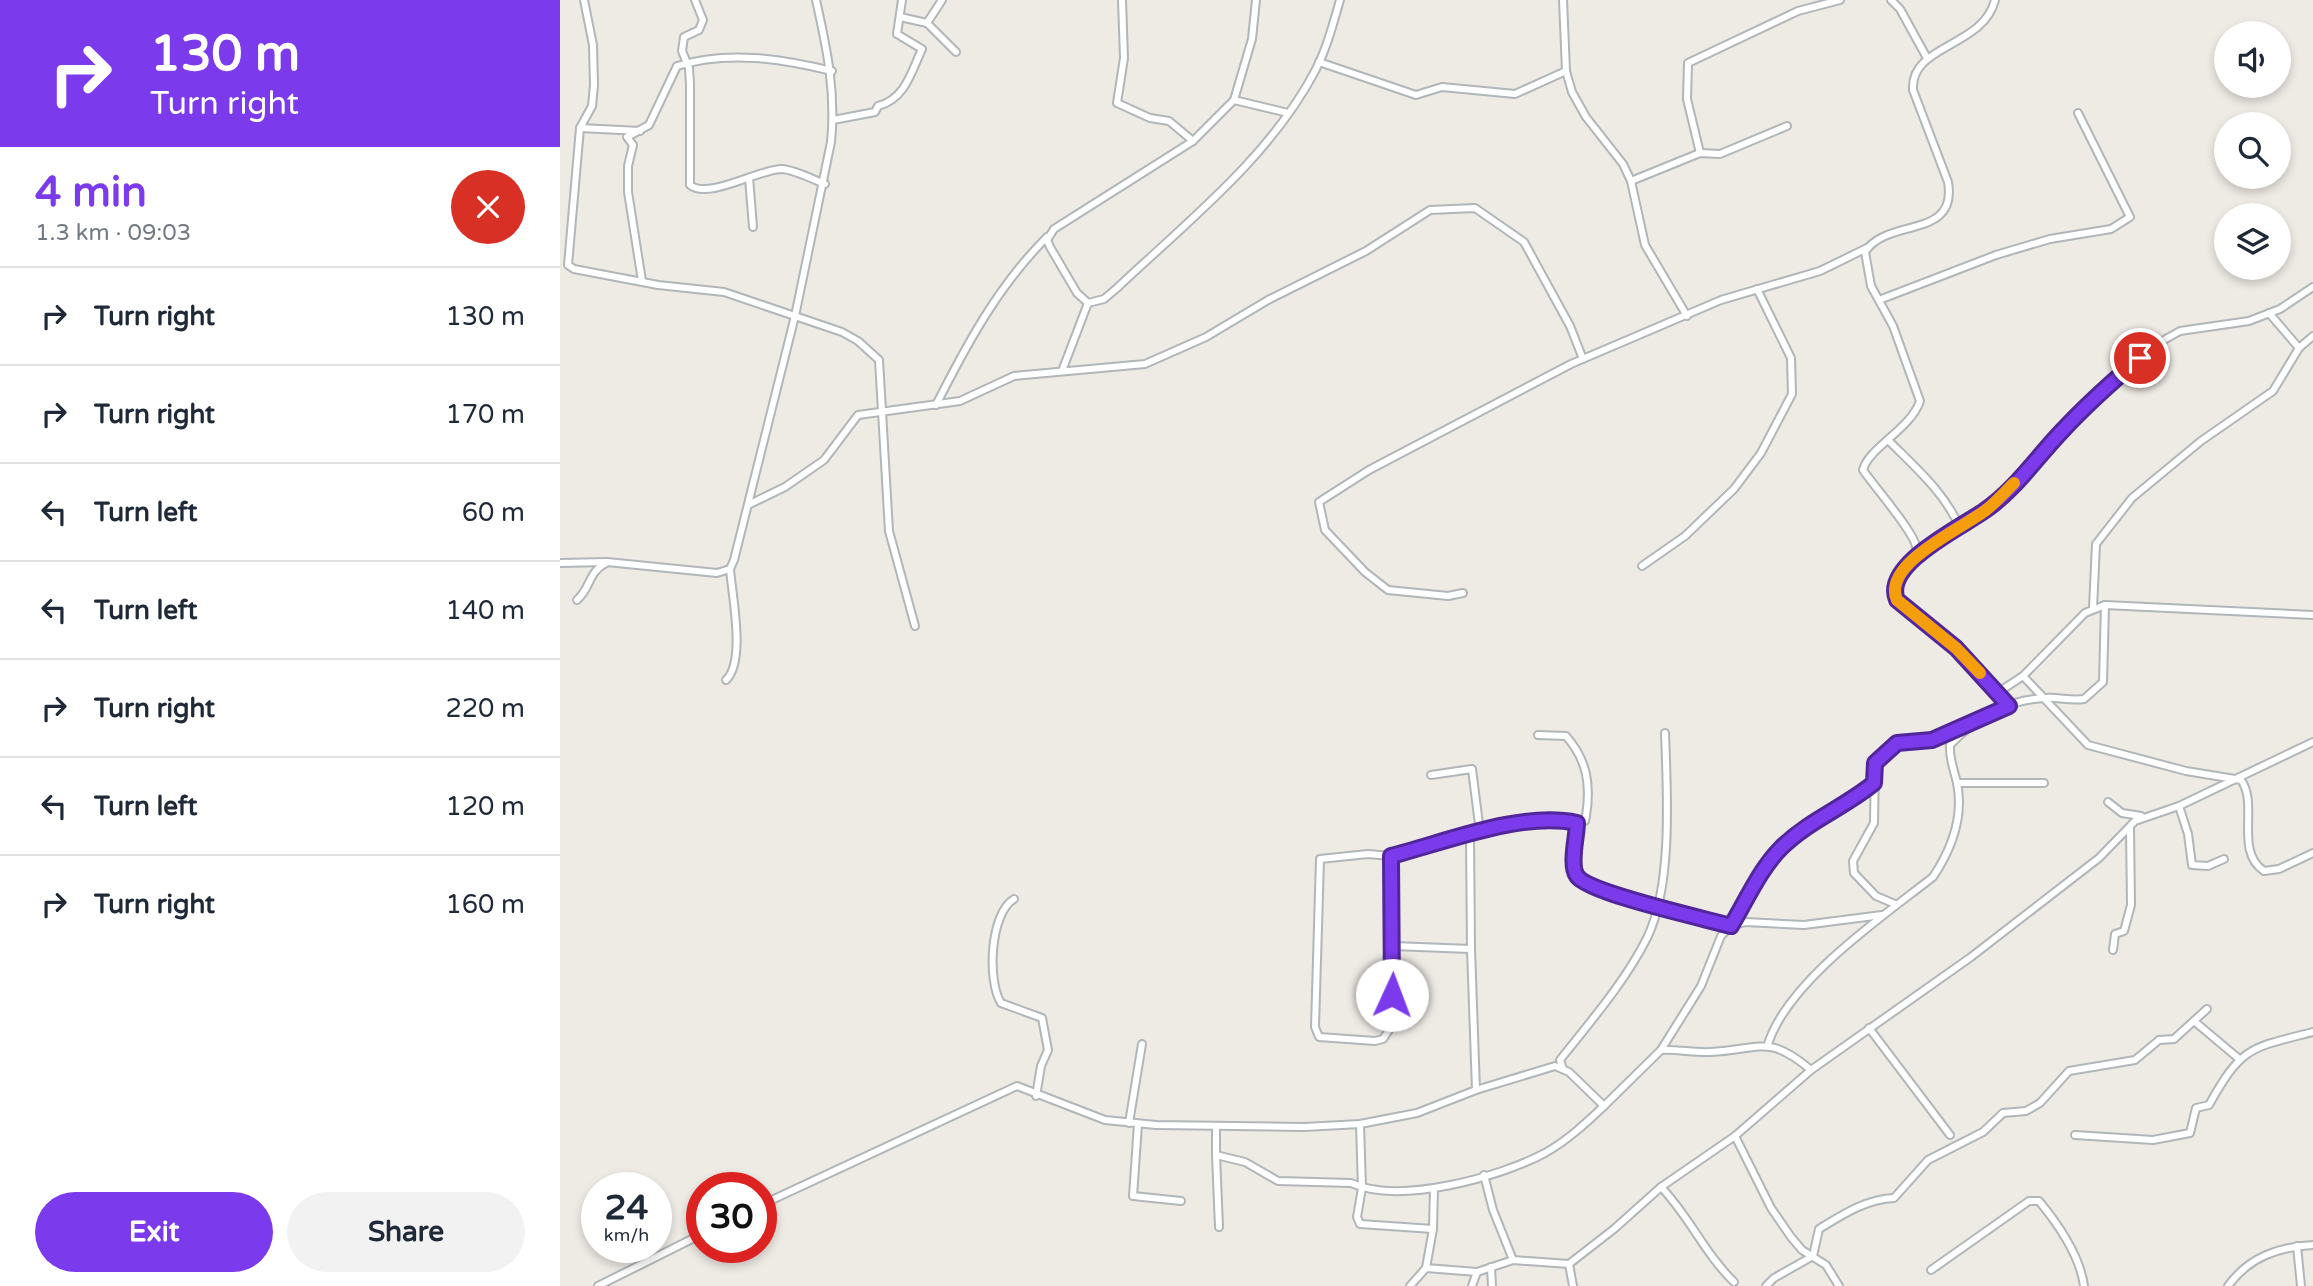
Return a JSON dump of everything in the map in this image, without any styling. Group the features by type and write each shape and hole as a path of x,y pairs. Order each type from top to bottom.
{"street":[{"path":"584,0 593,45 594,85 592,106 580,128 568,265 574,269 642,281 724,292 859,341 879,360 890,531 915,626"},
{"path":"695,0 703,20 699,30 684,37 682,51 687,63 691,95 690,185 699,189 781,169 825,184"},
{"path":"726,680 736,667 737,647 730,569 750,504 795,316 825,184 834,120 832,71 816,0"},
{"path":"834,120 875,112 878,106 894,102 902,91 922,49 897,34 902,0"},
{"path":"927,23 942,0"},
{"path":"1122,0 1124,58 1116,103 1150,118 1169,121 1193,141"},
{"path":"936,405 977,325 1023,261 1048,235 1193,141 1234,100 1252,39 1256,0"},
{"path":"1048,235 1050,247 1077,293 1088,303 1096,303 1117,288 1219,192 1289,113 1319,62 1340,0"},
{"path":"1563,0 1566,71 1572,92 1586,117 1623,164 1631,181 1646,245 1687,316"},
{"path":"1804,0 1808,9"},
{"path":"1700,153 1687,99 1688,63 1798,11 1840,0"},
{"path":"1891,0 1900,9 1927,58"},
{"path":"1463,593 1448,596 1388,590 1365,572 1325,530 1319,502 1369,470 1583,359 1721,300 1820,271 1939,216 1949,206 1948,182 1913,90 1912,78 1927,58 1976,31 1986,20 1996,0"},
{"path":"900,17 927,23 935,34 956,52"},
{"path":"642,281 628,192 628,166 633,145 627,137 649,125 674,69 687,63 717,57 788,61 832,71"},
{"path":"1319,62 1416,95 1442,87 1515,94 1566,71"},
{"path":"1234,100 1289,113"},
{"path":"1880,300 1996,255 2050,239 2111,229 2130,217 2078,113"},
{"path":"1631,181 1700,153 1720,154 1787,126"},
{"path":"580,128 631,128 642,131"},
{"path":"749,178 753,227"},
{"path":"750,504 785,487 824,460 853,417 969,398 1014,376 1145,364 1181,350 1268,300 1366,251 1430,210 1475,208 1524,243 1570,326 1583,359"},
{"path":"1869,247 1865,263 1871,286 1893,326 1920,401 1916,411 1889,441 1867,458 1863,470 1914,541 1914,557"},
{"path":"2009,706 1956,648 1897,600 1893,590 1896,580 1914,557 1988,509 2063,429 2155,345 2179,331 2249,321 2269,313 2313,287"},
{"path":"1642,566 1685,536 1734,489 1761,453 1793,394 1791,358 1757,289"},
{"path":"1062,371 1088,303"},
{"path":"2269,313 2299,348"},
{"path":"2093,608 2096,544 2132,498 2201,441 2273,391 2299,348 2313,336"},
{"path":"1889,441 1926,477 1953,512 1960,528"},
{"path":"560,563 607,562 706,573 730,569"},
{"path":"577,600 583,595 595,568 607,562"},
{"path":"1895,904 1876,896 1854,873 1853,861 1874,823 1875,763 1897,743 1932,740 2009,706 2046,698 2084,699 2104,682 2105,605"},
{"path":"1997,693 2023,676 2093,608 2105,605 2313,615"},
{"path":"2023,676 2088,745 2186,771 2241,780 2247,790 2247,830 2259,868 2270,872 2313,853"},
{"path":"1768,1044 1772,1033 1796,998 1854,938 1933,877 1949,850 1957,821 1957,783 1949,755 1950,745 1968,725"},
{"path":"1563,1069 1560,1060 1597,1014 1647,938 1657,906 1668,829 1665,733"},
{"path":"1391,856 1392,995 1386,1035 1375,1041 1365,1042 1319,1037 1315,1027 1320,859 1368,854 1391,856 1480,832 1542,820 1577,823 1585,821 1588,807 1587,771 1580,752 1566,736 1538,735"},
{"path":"1426,1268 1477,1272 1513,1260 1569,1264 1661,1187 1735,1136 1811,1070 1971,957 2099,858 2143,817 2179,806 2313,742"},
{"path":"1431,775 1472,769 1480,832"},
{"path":"1216,1154 1245,1162 1278,1181 1352,1183 1362,1188 1400,1190 1434,1188 1510,1168 1545,1153 1571,1136 1661,1050 1701,986 1721,936 1731,926 1781,847 1812,823 1856,798 1874,783"},
{"path":"1957,783 2044,783"},
{"path":"2108,802 2122,813 2143,817"},
{"path":"2179,806 2188,834 2192,865 2208,866 2224,859"},
{"path":"1577,823 1574,870 1577,877 1617,895 1731,926 1745,922 1804,925 1867,919 1887,913"},
{"path":"2113,950 2115,934 2124,931 2130,915 2130,828"},
{"path":"1470,835 1476,1090"},
{"path":"1014,898 1003,908 994,936 993,971 1001,1003 1042,1017 1048,1050 1041,1066 1036,1096"},
{"path":"1393,946 1471,949"},
{"path":"1766,1286 1774,1278 1813,1256 1819,1229 1879,1198 1894,1198 1928,1160 1983,1132 2003,1113 2026,1111 2039,1103 2069,1071 2135,1060 2160,1040 2174,1039 2207,1009"},
{"path":"2194,1021 2238,1058"},
{"path":"1869,1028 1950,1135"},
{"path":"2075,1135 2153,1140 2190,1133 2196,1108 2209,1105 2238,1058 2256,1047 2313,1032"},
{"path":"1129,1123 1142,1044"},
{"path":"1661,1050 1710,1052 1768,1044 1791,1053 1811,1070"},
{"path":"777,1198 1017,1086 1036,1096 1097,1118 1138,1124 1216,1127 1360,1124 1438,1107 1476,1090 1555,1066 1563,1069 1604,1106"},
{"path":"1138,1124 1133,1196 1181,1201"},
{"path":"1360,1124 1362,1188 1357,1217 1360,1224 1433,1229"},
{"path":"1216,1127 1219,1227"},
{"path":"1735,1136 1771,1208 1802,1250 1829,1268 1839,1286"},
{"path":"1484,1175 1493,1210 1513,1260"},
{"path":"1661,1187 1681,1207 1720,1269 1734,1282"},
{"path":"1410,1286 1426,1268 1433,1229 1434,1188"},
{"path":"1931,1270 2029,1201 2039,1201 2071,1250 2082,1272 2084,1286"},
{"path":"598,1286 686,1242"},
{"path":"2228,1286 2255,1258 2297,1246 2313,1245"},
{"path":"2297,1246 2301,1286"},
{"path":"1569,1264 1573,1286"},
{"path":"1491,1267 1492,1286"},
{"path":"1472,1286 1477,1272"}],"slow traffic":[{"path":"1980,673 1956,648 1897,600 1893,590 1896,580 1914,557 1988,509 2014,483"}],"route":[{"path":"1392,995 1391,856 1507,825 1557,819 1577,823 1574,870 1582,881 1617,895 1731,926 1781,847 1812,823 1856,798 1874,783 1875,763 1889,748 1897,743 1932,740 2009,706 1956,648 1897,600 1893,590 1896,580 1914,557 1988,509 2063,429 2140,358"}]}
